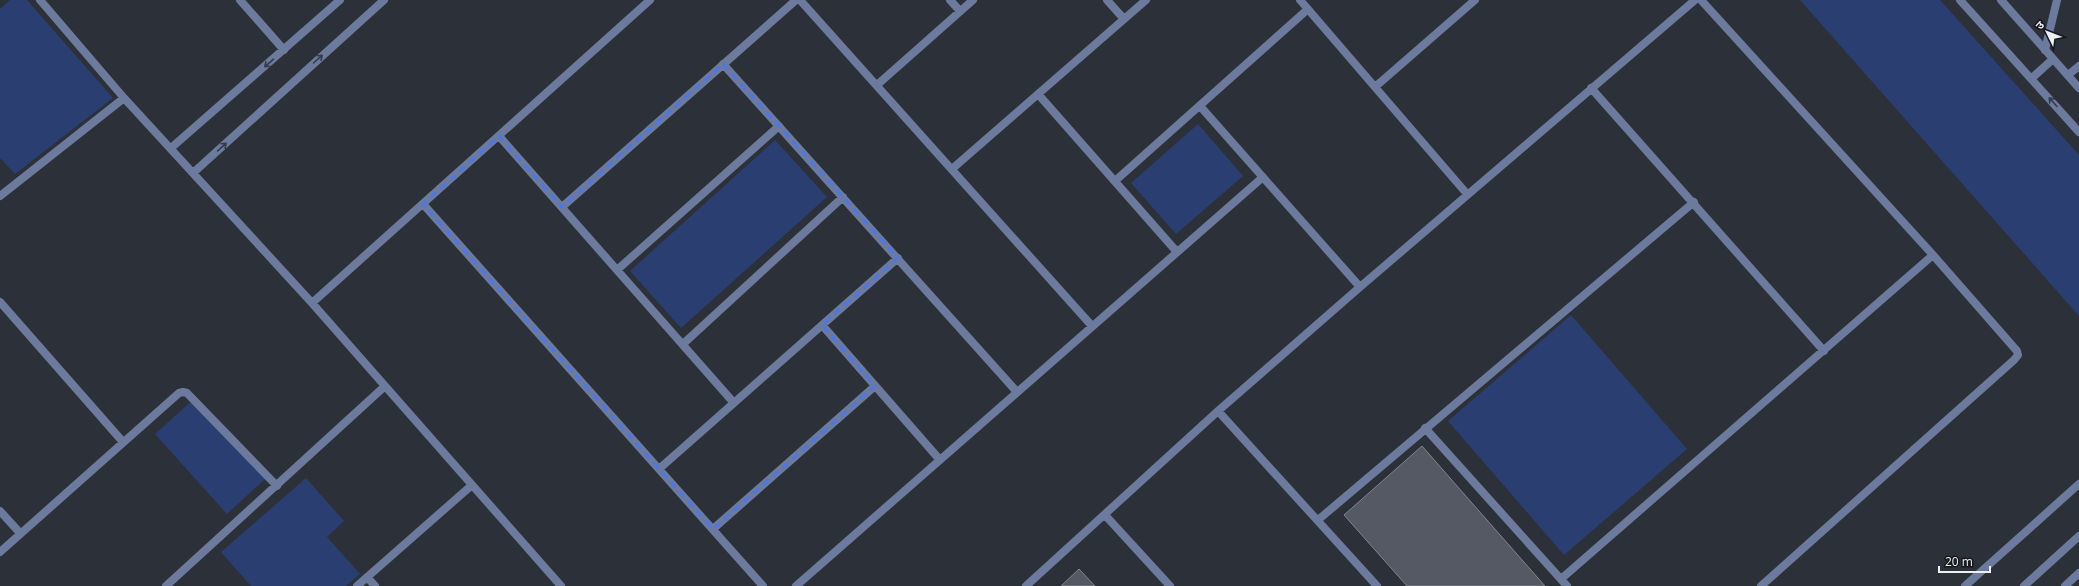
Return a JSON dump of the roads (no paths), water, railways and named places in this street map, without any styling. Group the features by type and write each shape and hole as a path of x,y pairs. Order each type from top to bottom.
{"street":[{"path":"40,0 124,98 312,303 561,586"},
{"path":"240,0 284,50"},
{"path":"171,148 340,0"},
{"path":"193,173 384,0"},
{"path":"312,303 650,0"},
{"path":"562,207 796,0"},
{"path":"800,0 1092,326"},
{"path":"950,0 960,11"},
{"path":"877,85 973,0"},
{"path":"1107,0 1124,19"},
{"path":"952,169 1146,0"},
{"path":"1300,0 1466,194"},
{"path":"1375,87 1474,0"},
{"path":"1026,586 1218,411 1360,286 1695,0"},
{"path":"1701,0 1933,255 2012,345 2017,351 2018,355 1761,586"},
{"path":"1960,0 2032,78 2079,132"},
{"path":"2001,0 2079,88"},
{"path":"2045,50 2057,0"},
{"path":"1115,181 1308,9"},
{"path":"2032,78 2053,59"},
{"path":"723,64 1017,392"},
{"path":"2068,75 2079,66"},
{"path":"1591,88 1694,202 1824,351"},
{"path":"1038,94 1177,252"},
{"path":"0,196 124,98"},
{"path":"1200,106 1360,286"},
{"path":"617,270 779,126"},
{"path":"499,136 734,403"},
{"path":"796,586 1263,177"},
{"path":"683,344 843,197"},
{"path":"1318,520 1424,428 1694,202"},
{"path":"423,204 763,586"},
{"path":"1561,579 1933,255"},
{"path":"659,469 898,258"},
{"path":"0,302 123,442"},
{"path":"822,325 940,460"},
{"path":"166,586 385,386"},
{"path":"713,529 876,386"},
{"path":"0,552 179,393 183,392 188,393 277,486"},
{"path":"1218,411 1377,586"},
{"path":"1424,428 1567,586"},
{"path":"357,586 472,484"},
{"path":"1965,586 2079,484"},
{"path":"0,511 20,534"},
{"path":"1105,514 1170,586"},
{"path":"2024,586 2079,536"},
{"path":"2065,586 2079,573"},
{"path":"367,577 375,586"}]}
